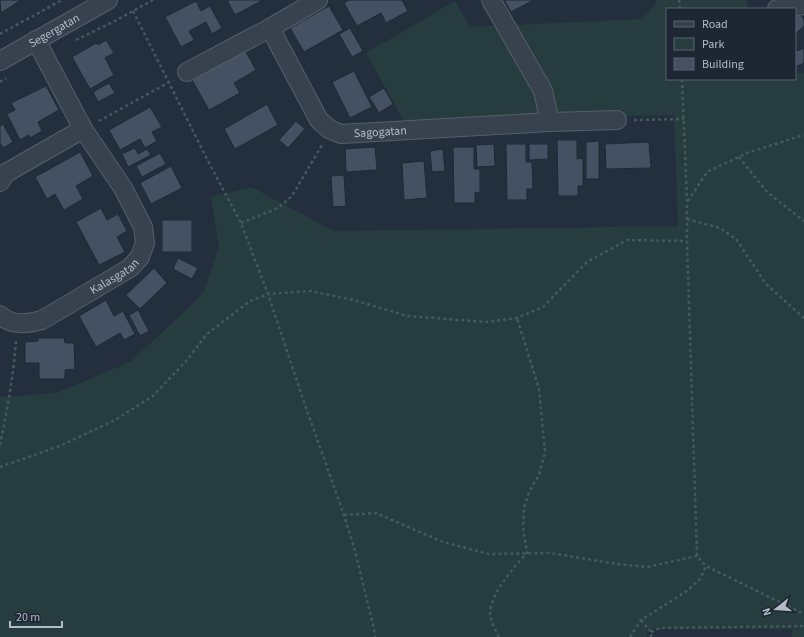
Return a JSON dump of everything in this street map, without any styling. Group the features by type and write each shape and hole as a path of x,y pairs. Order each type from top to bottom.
{"street":[{"name":"Segergatan","path":"0,61 108,0"},
{"path":"188,72 270,28 318,0"},
{"path":"491,0 543,91 550,122"},
{"path":"784,8 804,5"},
{"path":"270,28 319,120 329,129"},
{"name":"Kalasgatan","path":"16,324 31,323 42,320 117,277 130,268 140,257 145,243 143,227 123,188 83,129 36,40"},
{"name":"Sagogatan","path":"329,129 341,134 353,134 550,122 617,120"},
{"path":"0,182 6,173 83,129"},
{"path":"0,315 5,320 16,324"}],"path":[{"path":"0,34 62,0"},
{"path":"153,0 133,11 208,161 241,223 268,294 344,515 355,551 375,637"},
{"path":"83,129 188,72"},
{"path":"682,80 697,556 706,566 804,614"},
{"path":"617,120 684,119"},
{"path":"241,223 278,208 292,196 326,138 329,129"},
{"path":"687,201 707,172 747,152 804,134"},
{"path":"739,157 767,192 804,222"},
{"path":"687,219 720,228 736,239 766,284 804,318"},
{"path":"0,467 60,446 115,420 153,396 187,360 207,334 250,301 268,294 310,291 354,300 407,316 486,322 517,318 543,307 587,262 626,240 686,241"},
{"path":"517,318 539,389 545,452 539,475 529,492 524,508 523,528 527,553"},
{"path":"0,445 7,411 15,354 16,324"},
{"path":"344,515 376,513 443,542 489,554 550,553 617,564 647,567 697,556"},
{"path":"498,637 494,629 490,613 496,594 509,573 527,553"},
{"path":"630,637 641,620 687,591 700,579 706,566"},
{"path":"641,620 651,632 651,637"},
{"path":"651,632 660,628 804,626"}],"green space":[{"path":"656,0 747,0 748,8 666,8 666,80 796,80 796,74 804,73 804,637 792,637 792,629 648,629 647,637 0,637 0,397 56,393 130,362 169,326 204,292 219,247 211,197 251,187 334,231 678,226 674,115 404,121 366,53 455,1 470,27 640,19 656,4"}],"building":[{"path":"0,0 21,0 1,13"},
{"path":"227,0 263,0 235,15"},
{"path":"349,0 402,0 408,11 386,23 381,13 357,26 344,3"},
{"path":"504,0 534,0 511,12"},
{"path":"196,1 201,11 210,6 222,28 212,34 206,22 189,31 194,40 181,47 165,17"},
{"path":"329,6 343,30 304,52 290,28"},
{"path":"799,13 804,19 804,26 796,33 796,16"},
{"path":"350,28 363,51 352,57 339,34"},
{"path":"106,40 114,53 105,58 114,75 90,89 72,57 96,43 98,45"},
{"path":"804,48 804,63 796,67 796,49 797,51"},
{"path":"245,50 256,70 234,83 240,93 209,110 192,80"},
{"path":"354,71 372,107 350,118 332,82"},
{"path":"109,83 115,93 98,102 93,92"},
{"path":"46,86 59,110 38,122 42,131 30,138 29,135 20,140 7,114 15,110 11,103"},
{"path":"384,88 393,104 379,113 369,97"},
{"path":"267,104 278,125 235,149 224,129"},
{"path":"150,107 162,127 152,132 157,141 145,148 140,139 120,150 109,130"},
{"path":"296,121 305,129 288,148 279,140"},
{"path":"3,124 13,142 3,148 0,143 0,126"},
{"path":"557,140 577,140 577,159 583,158 583,186 578,186 578,196 558,196"},
{"path":"599,141 599,179 586,179 586,142"},
{"path":"649,142 651,168 606,169 605,144"},
{"path":"494,144 495,166 477,167 476,145"},
{"path":"506,144 526,144 526,162 532,162 533,189 527,189 527,200 507,200"},
{"path":"529,144 548,144 548,159 529,160"},
{"path":"375,147 377,170 346,172 345,149"},
{"path":"453,147 474,147 474,169 480,169 480,193 475,192 475,203 454,203"},
{"path":"135,148 138,154 147,149 151,155 128,167 122,154"},
{"path":"443,149 445,171 432,172 430,151"},
{"path":"80,152 93,176 76,186 83,199 64,210 55,194 47,199 35,177"},
{"path":"160,153 166,164 142,177 136,166"},
{"path":"424,161 427,198 404,200 402,163"},
{"path":"171,166 182,188 151,204 140,183"},
{"path":"344,175 346,206 333,207 331,176"},
{"path":"101,208 107,220 118,214 127,231 117,237 125,252 99,265 76,222"},
{"path":"162,220 192,220 192,252 162,252"},
{"path":"178,258 198,268 192,279 173,269"},
{"path":"154,268 167,283 140,309 126,295"},
{"path":"106,300 114,316 123,311 135,334 124,340 120,333 96,347 79,316"},
{"path":"138,310 149,331 140,336 129,315"},
{"path":"38,338 64,338 65,343 74,343 75,369 65,370 65,379 39,379 39,363 25,363 25,342 38,341"}]}
